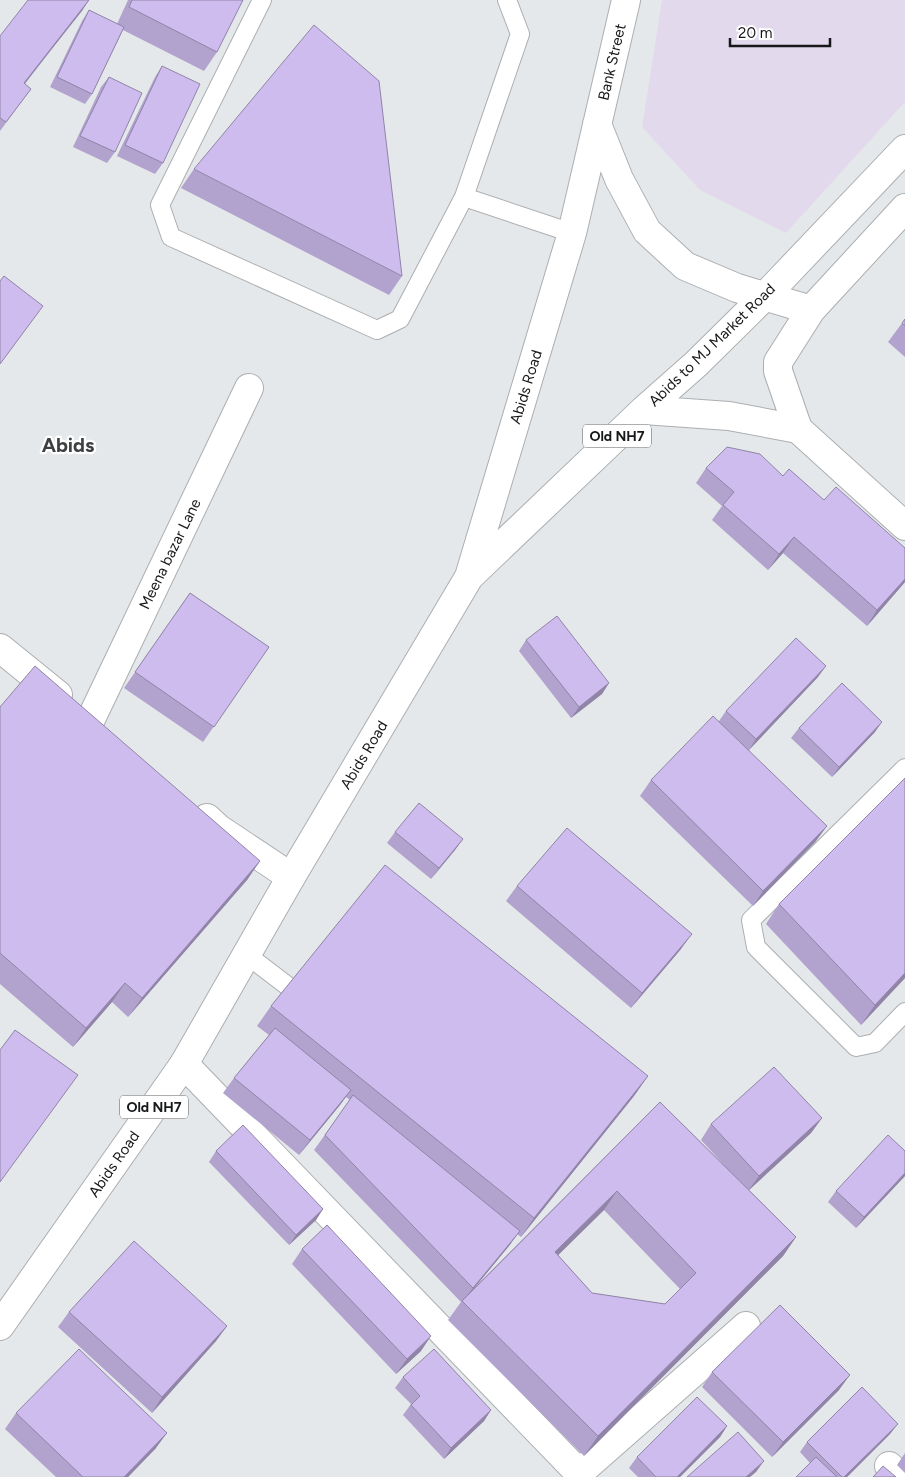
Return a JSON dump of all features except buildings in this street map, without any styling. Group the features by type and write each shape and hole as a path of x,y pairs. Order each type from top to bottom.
{"main road":[{"name":"Bank Street","path":"597,124 626,0"},
{"name":"Abids Road","path":"0,1326 184,1064 291,877 469,577 572,233 597,124"},
{"path":"597,124 619,179 647,231 685,266 738,288 811,310"},
{"name":"Abids to MJ Market Road","path":"469,577 644,410 696,364 765,296 905,149"},
{"path":"905,208 811,310 778,362 778,371 798,428 905,526"},
{"name":"Meena bazar Lane","path":"0,648 98,727 249,388"},
{"path":"644,410 729,416 798,428"},
{"path":"189,803 219,829 291,877"},
{"path":"184,1064 581,1475 746,1326"}],"lane":[{"path":"262,0 160,205 171,237 377,330 400,319 464,197 520,34 507,0"},
{"path":"464,197 572,233"},
{"path":"905,768 751,920 756,947 856,1047 875,1044 905,1012"},
{"path":"247,955 320,1011"}],"shaded area":[{"path":"662,0 905,0 905,102 786,233 700,190 642,127"}],"district":[{"name":"Abids","path":"68,445"}]}
